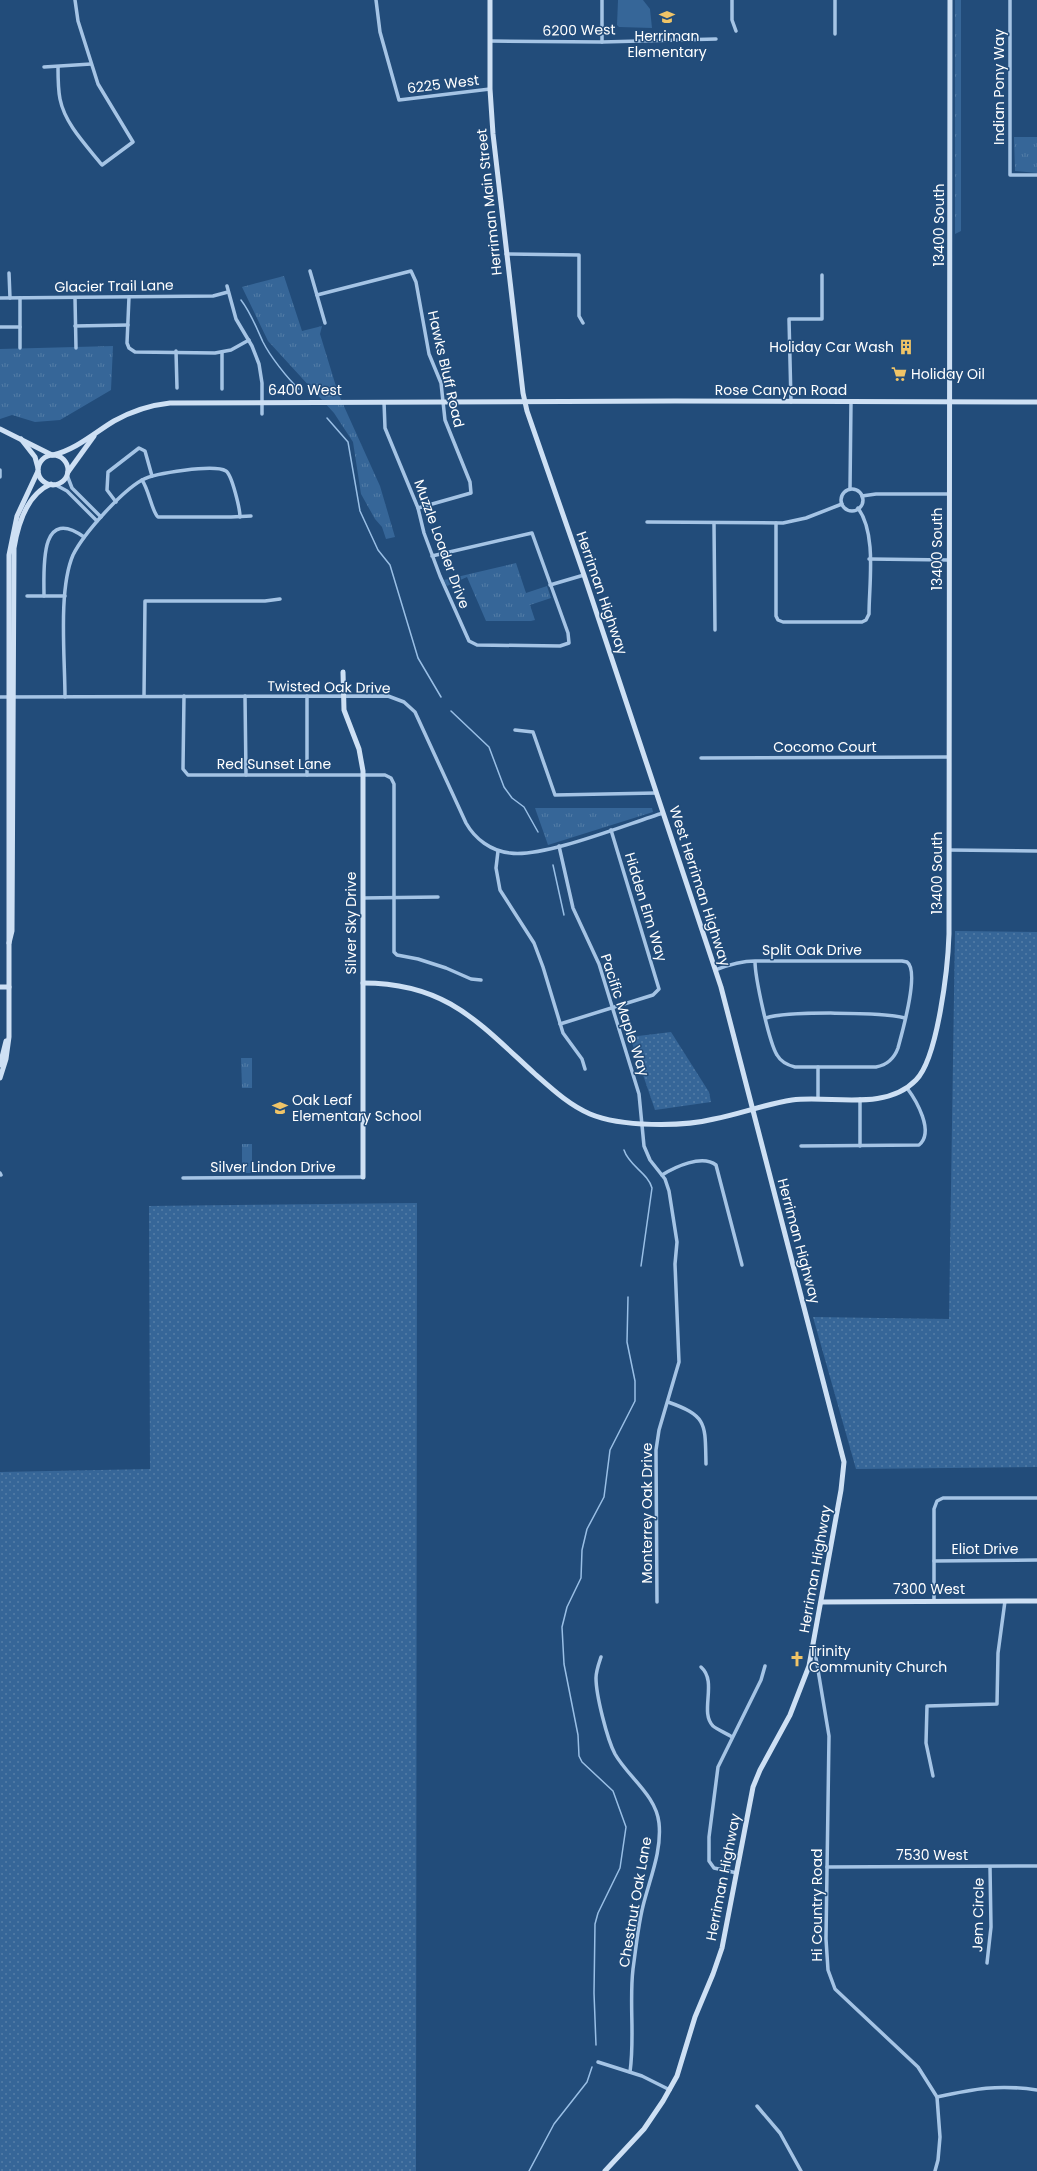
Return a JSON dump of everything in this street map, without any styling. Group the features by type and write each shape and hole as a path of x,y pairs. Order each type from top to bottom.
{"street":[{"path":"58,67 60,98 63,110 80,138 102,165 133,142 114,114 98,84 78,22 75,0"},
{"name":"6225 West","path":"376,0 380,32 399,100 490,89"},
{"name":"Herriman Main Street","path":"490,0 490,89 506,254 524,401"},
{"path":"602,0 602,42"},
{"path":"732,0 732,20 736,31"},
{"path":"835,0 835,34"},
{"name":"13400 South","path":"907,1088 920,1076 928,1063 945,979 949,934 950,0"},
{"name":"Indian Pony Way","path":"1010,0 1010,175 1037,175"},
{"name":"6200 West","path":"490,41 602,42 716,39"},
{"path":"44,67 91,64"},
{"path":"506,254 579,254 579,316 583,323"},
{"path":"310,271 325,323"},
{"name":"Hawks Bluff Road","path":"317,295 411,271 416,282 429,354 441,383 445,420 450,436 465,468 471,493 418,508"},
{"path":"9,272 10,298"},
{"path":"791,402 789,319 822,319 822,275"},
{"path":"227,286 236,319 248,340 260,368 262,414"},
{"name":"Glacier Trail Lane","path":"0,298 213,296 228,292"},
{"path":"129,297 127,343 129,348 135,352 222,352 231,350 248,340"},
{"path":"20,298 20,348"},
{"path":"75,298 76,348"},
{"path":"75,326 128,325"},
{"path":"0,327 20,327"},
{"path":"176,351 177,388"},
{"path":"222,352 222,389"},
{"name":"Rose Canyon Road","path":"524,401 1037,402"},
{"name":"6400 West","path":"52,455 70,450 94,436 119,418 153,406 179,403 524,401"},
{"name":"Herriman Highway","path":"524,401 584,574 656,793"},
{"name":"Muzzle Loader Drive","path":"384,402 385,428 418,508 432,556 465,634 471,644 560,646 569,644 568,633 550,585"},
{"path":"850,489 851,402"},
{"path":"0,429 61,458 66,462 67,474 71,487 99,519"},
{"name":"6400 West","path":"67,474 77,457 90,444 94,436"},
{"path":"21,439 35,457 38,470 43,480 66,491 99,519"},
{"path":"116,502 108,492 108,472 137,449 142,448 145,451 152,476"},
{"path":"0,1078 8,1052 9,944 12,931 9,547 17,516 42,460 52,455"},
{"path":"0,470 0,477"},
{"path":"65,697 65,596 70,565 84,537 99,519 142,480 178,470 225,471 231,481 239,506 240,517"},
{"path":"10,697 15,541 20,521 29,503 39,490 52,484 62,482 67,474"},
{"path":"142,480 150,493 154,513 158,517 251,516"},
{"path":"850,489 858,490 862,496 862,502 858,508 849,510 842,504 843,493 850,489"},
{"path":"862,496 876,494 949,494"},
{"path":"647,522 714,524 776,523 800,520 842,504"},
{"path":"776,523 776,616 778,620 783,622 852,622 866,620 869,614 868,529 858,508"},
{"path":"714,524 714,630"},
{"path":"44,596 44,559 51,534 54,530 71,528 84,537"},
{"path":"432,556 532,533 550,585 584,574"},
{"path":"869,560 949,560"},
{"path":"27,596 65,596"},
{"path":"144,696 145,601 265,601 280,599"},
{"name":"Silver Sky Drive","path":"343,672 343,696 348,722 359,749 363,775 363,1177"},
{"name":"Red Sunset Lane","path":"184,696 183,766 185,773 190,775 387,776 393,782 395,953 446,968 471,979 481,980"},
{"path":"245,696 246,775"},
{"path":"307,696 307,775"},
{"name":"Twisted Oak Drive","path":"0,697 388,696 400,700 411,708 417,717 468,828 484,844 498,851 524,854 559,846 663,813"},
{"path":"515,730 533,732 555,796 656,793"},
{"name":"Cocomo Court","path":"701,758 949,757"},
{"name":"West Herriman Highway","path":"656,793 720,986"},
{"name":"Hidden Elm Way","path":"610,830 659,986 658,991 653,995 613,1008"},
{"name":"Pacific Maple Way","path":"559,846 574,908 600,964 639,1094 642,1123"},
{"path":"949,850 1037,851"},
{"path":"498,851 496,868 499,886 526,928 537,951 565,1037 582,1059 585,1069"},
{"path":"363,898 438,897"},
{"path":"755,961 756,976 766,1018 775,1050 781,1060 795,1067 876,1067 886,1064 895,1056 905,1018 887,1015 785,1014 766,1018"},
{"name":"Split Oak Drive","path":"715,970 737,963 755,961 902,961 909,963 912,969 912,978 905,1018"},
{"path":"363,984 388,984 410,988 444,1000 472,1017 571,1104 589,1114 607,1120 642,1123 706,1121 788,1101 885,1098 907,1088 922,1114 924,1137 921,1144 914,1146 801,1146"},
{"name":"Herriman Highway","path":"605,2171 638,2136 670,2090 677,2076 695,2017 719,1957 755,1782 796,1703 814,1645 841,1490 844,1462 720,986"},
{"path":"0,987 9,987"},
{"path":"560,1024 613,1008"},
{"path":"0,1065 8,1022"},
{"path":"818,1067 818,1099"},
{"path":"860,1099 860,1146"},
{"name":"Monterrey Oak Drive","path":"642,1123 645,1150 662,1175 670,1191 677,1242 676,1264 680,1348 679,1362 659,1430 656,1450 657,1602"},
{"path":"662,1175 676,1167 688,1163 712,1162 716,1165 742,1266"},
{"name":"Silver Lindon Drive","path":"183,1178 363,1177"},
{"path":"668,1402 688,1409 700,1418 705,1430 706,1464"},
{"path":"934,1601 934,1507 937,1501 943,1498 1037,1498"},
{"name":"Eliot Drive","path":"934,1560 1037,1560"},
{"path":"933,1776 926,1743 927,1706 997,1704 998,1653 1004,1601"},
{"name":"7300 West","path":"821,1602 1037,1601"},
{"name":"Hi Country Road","path":"814,1645 829,1736 826,1939 829,1977 835,1989 918,2067 936,2097 940,2137 938,2160 935,2171"},
{"name":"Chestnut Oak Lane","path":"601,1657 596,1678 607,1733 615,1754 644,1791 653,1806 659,1821 660,1837 643,1906 633,1969 633,2046 630,2072"},
{"path":"737,1873 714,1868 709,1861 709,1837 716,1772 761,1680 765,1666"},
{"path":"701,1667 708,1678 710,1722 716,1728 732,1737"},
{"name":"Jem Circle","path":"987,1963 991,1927 990,1866"},
{"name":"7530 West","path":"827,1867 1037,1866"},
{"path":"598,2062 630,2072 670,2090"},
{"path":"936,2097 990,2086 1011,2086 1037,2090"},
{"path":"757,2106 780,2133 801,2171"}],"green space":[{"path":"618,0 643,0 650,9 652,28 619,27 617,25"},
{"path":"955,0 961,0 961,231 955,234"},
{"path":"1014,137 1037,137 1037,173 1015,171"},
{"path":"284,276 302,331 322,326 320,334 338,393 380,486 395,537 386,539 382,527 375,519 361,494 353,442 334,413 268,341 242,287"},
{"path":"113,346 111,390 60,420 35,422 12,415 0,419 0,349"},
{"path":"516,563 526,593 547,586 551,598 530,605 535,620 486,621 467,577 447,586 444,580"},
{"path":"535,808 652,808 653,812 548,845"},
{"path":"955,931 1037,932 1037,1467 856,1469 813,1317 949,1319"},
{"path":"671,1032 709,1092 711,1102 655,1110 630,1037"},
{"path":"241,1058 252,1058 252,1088 242,1088"},
{"path":"242,1144 252,1144 252,1173 242,1173"},
{"path":"417,1203 416,2171 0,2171 0,1472 150,1469 149,1206"}],"waterway":[{"path":"241,300 251,315 270,354 284,373 299,389"},
{"path":"327,418 348,442 360,511 378,550 390,565 418,658 441,697"},
{"path":"451,711 489,747 504,787 512,798 524,807 538,832"},
{"path":"553,865 564,915"},
{"path":"624,1150 626,1156 647,1178 652,1188 641,1266"},
{"path":"596,2045 594,1993 595,1924 598,1913 620,1868 626,1827 613,1791 582,1762 579,1756 578,1735 564,1664 562,1627 567,1607 581,1578 582,1550 587,1529 604,1497 610,1450 635,1401 635,1381 627,1342 628,1297"},
{"path":"529,2171 554,2124 587,2082 592,2067"}],"place":[{"name":"Herriman Elementary","path":"667,17"},
{"name":"Holiday Car Wash","path":"906,347"},
{"name":"Holiday Oil","path":"899,374"},
{"name":"Oak Leaf Elementary School","path":"280,1108"},
{"name":"Trinity Community Church","path":"797,1659"}]}
